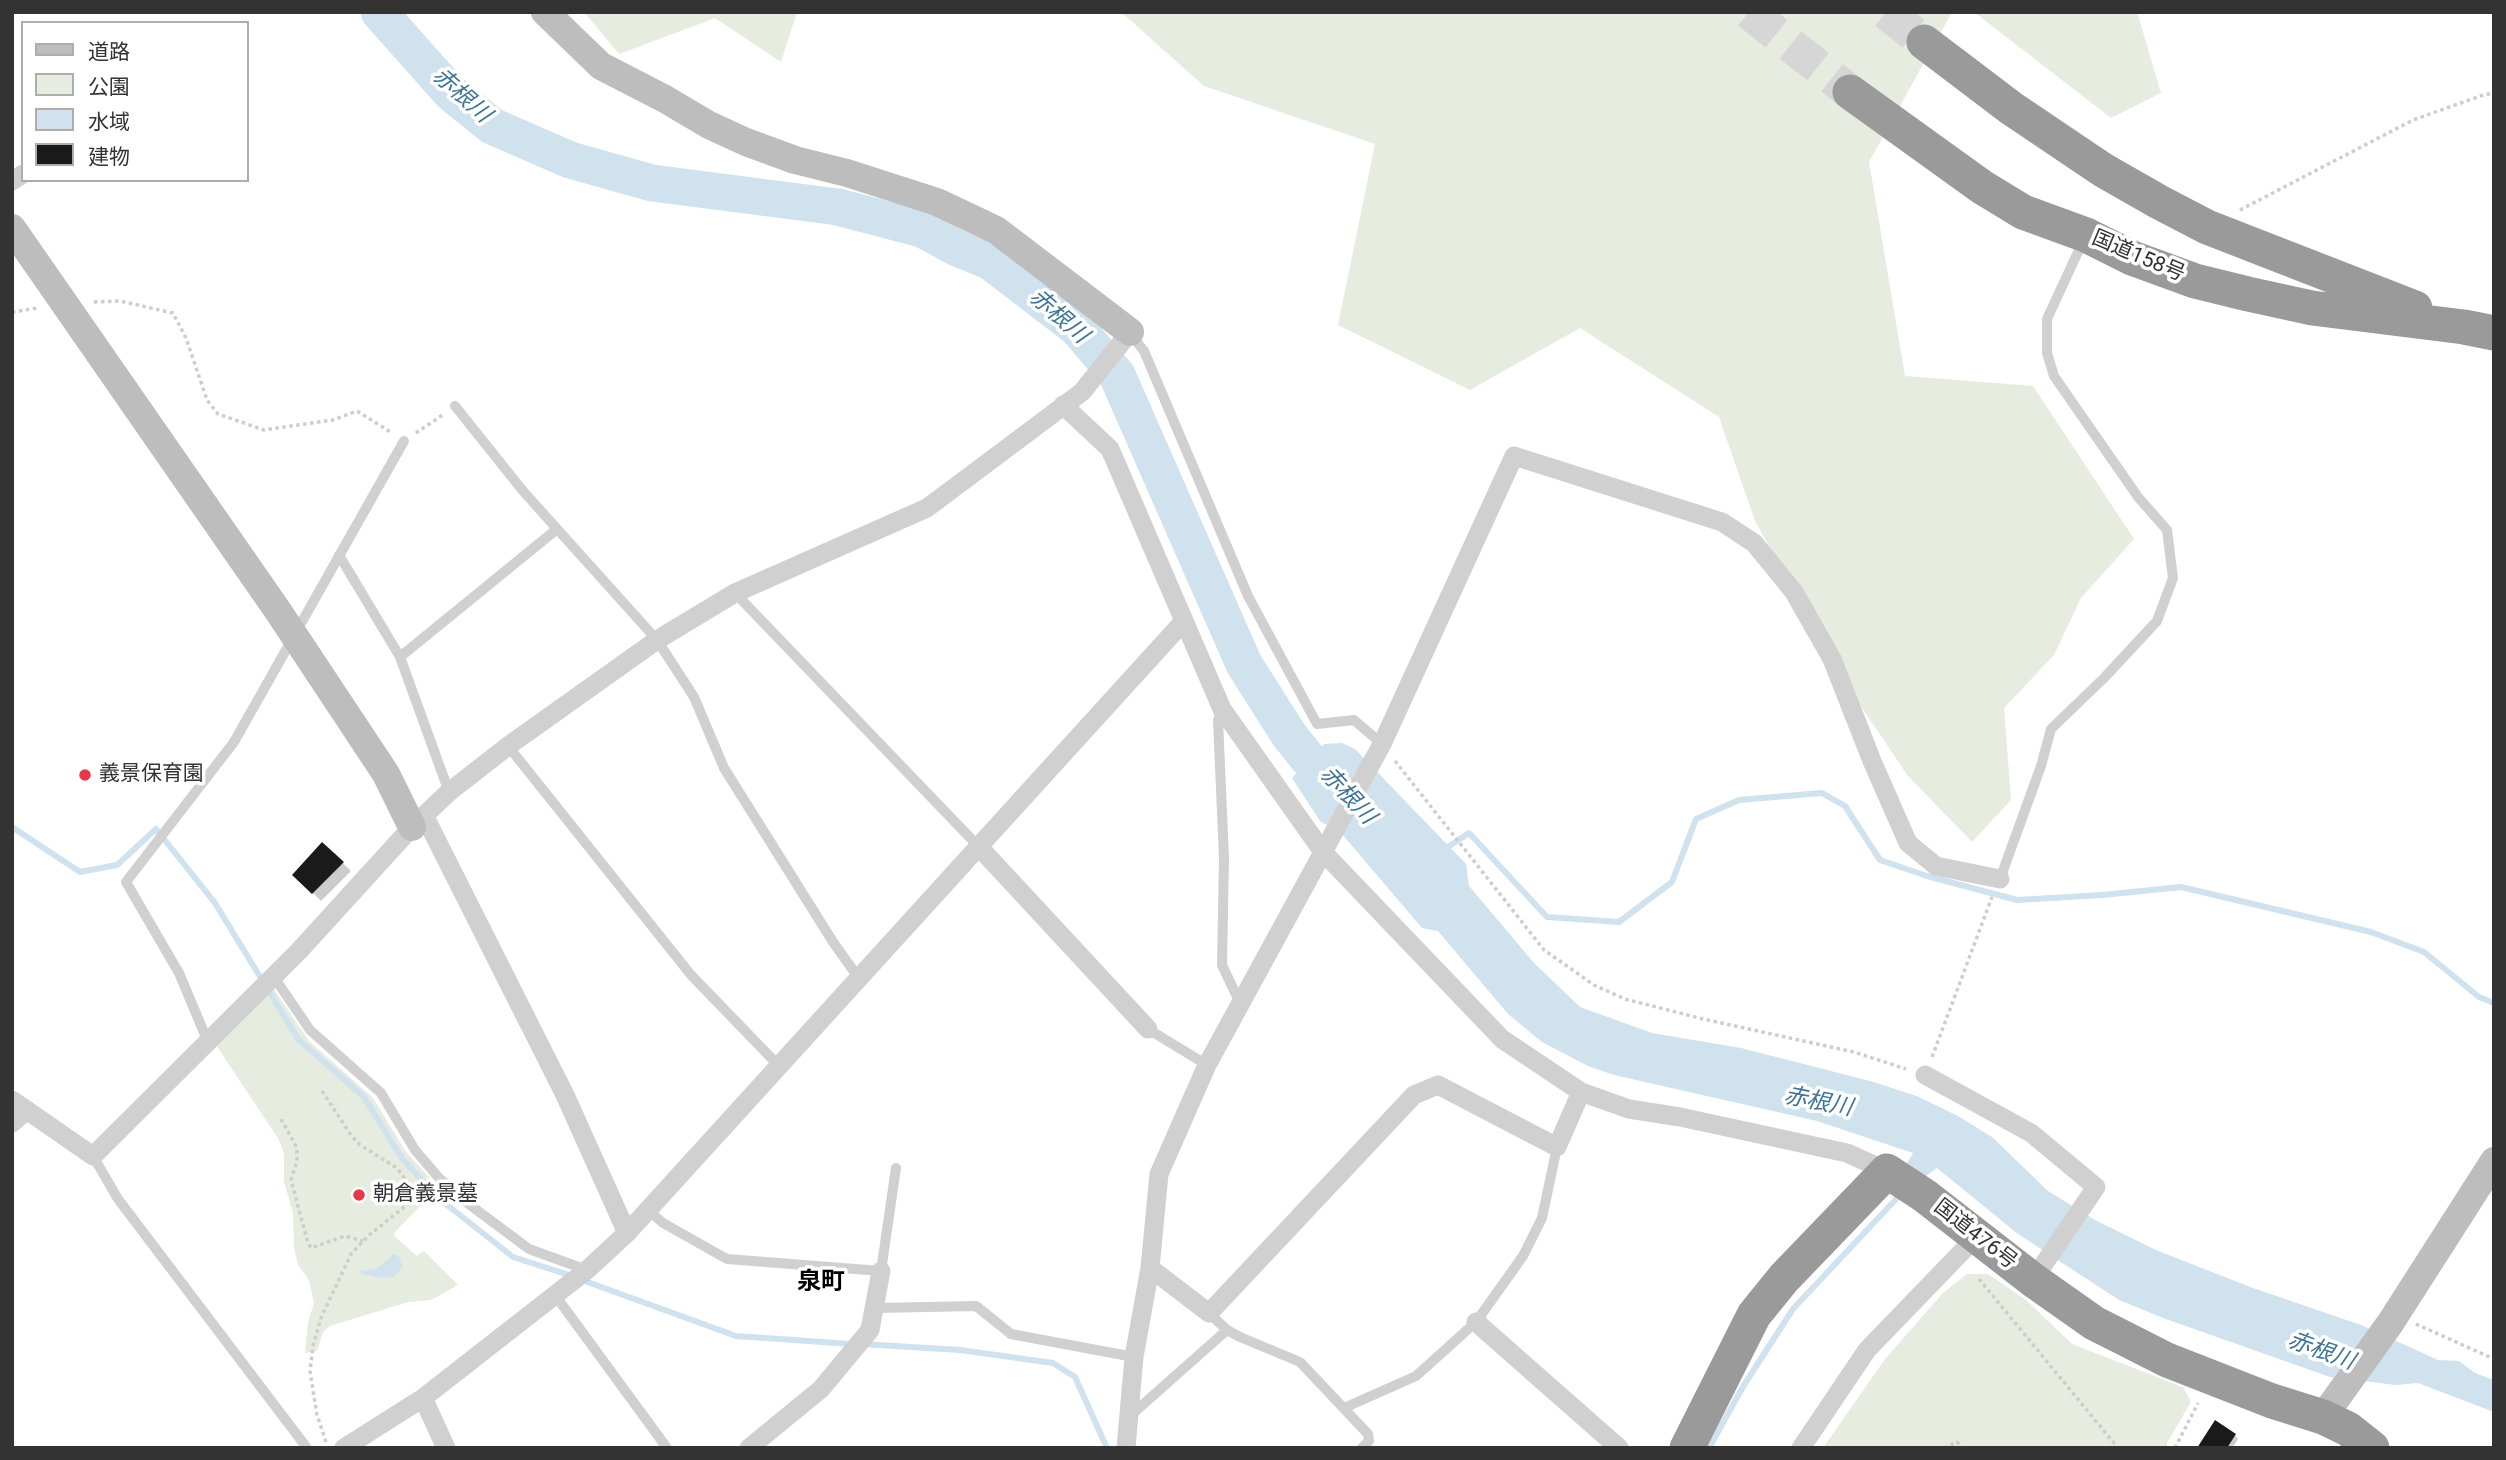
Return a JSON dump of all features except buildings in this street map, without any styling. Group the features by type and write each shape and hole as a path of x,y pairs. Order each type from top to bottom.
{"highway":[{"name":"国道158号","path":"1924,42 2011,108 2103,170 2207,227 2479,330"},
{"name":"国道158号","path":"1850,92 1982,187 2023,212 2086,235 2132,258 2195,281 2248,295 2312,307 2479,330"},
{"name":"国道476号","path":"1887,1171 2037,1274 2094,1323 2167,1360 2272,1401 2329,1408 2348,1429 2372,1448"},
{"path":"1687,1448 1754,1315 1784,1278 1887,1171"}],"street":[{"path":"17,1111 93,1156 274,977 418,821 449,792 508,746 657,640 735,593 927,509 1082,391 1126,338 996,230 937,202 847,173 795,160 709,125 601,66 545,12"},
{"path":"12,228 418,821 565,1096 627,1233"},
{"path":"1063,405 1110,449 1222,709 1327,844 1502,1039 1581,1092 1629,1109 1680,1117 1847,1153 1887,1171"},
{"path":"1126,1448 1134,1357 1150,1268 1159,1174 1207,1065 1378,750 1514,456 1722,522 1754,543 1794,592 1832,659 1872,761 1908,842 1936,866 2000,879"},
{"path":"344,1448 423,1398 587,1270 627,1233 1184,621"},
{"path":"980,848 1148,1029"},
{"path":"1925,1075 2031,1133 2096,1187 2037,1274"},
{"path":"1150,1268 1209,1313 1415,1095 1438,1085 1557,1147 1581,1092"},
{"path":"2329,1408 2393,1318 2494,1161"},
{"path":"1801,1448 1867,1350 1978,1236"},
{"path":"749,1448 821,1389 870,1330 881,1271"},
{"path":"1476,1322 1619,1448"},
{"path":"423,1398 446,1448"}],"lane":[{"path":"2000,879 2041,766 2051,729 2104,678 2157,621 2173,578 2166,530 2138,497 2061,387 2054,376 2047,353 2047,319 2086,235"},
{"path":"1126,338 1144,351 1248,596 1317,724 1354,720 1378,750"},
{"path":"456,406 523,491 657,640 694,697 724,768 833,942 860,980"},
{"path":"208,1042 179,973 126,882 234,741 404,441"},
{"path":"401,657 558,529"},
{"path":"339,555 401,657 449,792"},
{"path":"735,593 980,848"},
{"path":"1222,709 1217,720 1224,858 1222,965 1240,1003"},
{"path":"508,746 691,975 780,1067"},
{"path":"274,977 310,1030 381,1093 415,1150 439,1179 529,1249 587,1270"},
{"path":"1148,1029 1207,1065"},
{"path":"1344,1408 1416,1376 1476,1322 1523,1256 1542,1218 1557,1147"},
{"path":"93,1156 118,1199 307,1448"},
{"path":"649,1211 663,1223 727,1259 881,1271 896,1168"},
{"path":"555,1295 667,1448"},
{"path":"876,1308 976,1306 1011,1334 1134,1357"},
{"path":"1209,1313 1227,1329 1300,1362 1368,1434 1369,1441 1362,1448"},
{"path":"1129,1416 1227,1329"}],"path":[{"path":"2207,227 2413,120 2486,94 2494,94"},
{"path":"12,313 64,304 120,301 173,313 186,338 206,400 218,414 264,430 333,420 358,411 404,441 456,406"},
{"path":"1378,750 1544,950 1594,985 1625,999 1854,1052 1925,1075 2000,879"},
{"path":"322,1091 360,1145 397,1168 418,1196"},
{"path":"281,1119 297,1149 297,1161 291,1180 311,1248 345,1236 363,1241"},
{"path":"328,1448 317,1415 310,1371 313,1346 321,1318 351,1254 363,1241 424,1192"},
{"path":"1979,1279 2118,1448"},
{"path":"2393,1318 2494,1359"},
{"path":"2175,1448 2211,1377"},
{"path":"1944,1448 1957,1442 1964,1448"}],"green space":[{"path":"584,12 797,12 781,62 715,18 619,54"},
{"path":"1121,12 1952,12 1869,162 1905,376 2033,386 2134,539 2081,598 2054,655 2004,708 2011,800 1972,842 1908,776 1852,693 1755,521 1719,417 1580,328 1470,390 1338,325 1375,144 1204,86"},
{"path":"1974,12 2137,12 2161,93 2111,118"},
{"path":"273,988 309,1041 373,1098 406,1152 429,1177 420,1189 428,1198 394,1236 417,1256 424,1251 458,1285 431,1300 408,1302 330,1326 323,1332 317,1351 305,1353 308,1322 314,1303 309,1280 298,1265 294,1247 293,1213 284,1182 284,1154 279,1140 216,1045"},
{"path":"1967,1274 1988,1274 2026,1300 2072,1344 2183,1387 2191,1402 2167,1443 2167,1448 1823,1448 1885,1359 1943,1293"}],"water":[{"path":"1342,743 1355,749 1466,864 1469,886 1534,963 1580,1007 1652,1033 1741,1048 1874,1082 1919,1097 1992,1137 2048,1191 2095,1220 2156,1250 2250,1287 2361,1325 2438,1360 2459,1361 2475,1373 2494,1380 2494,1412 2418,1383 2396,1385 2330,1377 2163,1318 2119,1300 2018,1234 1937,1168 1922,1179 1906,1165 1913,1153 1817,1121 1614,1075 1588,1066 1542,1042 1508,1014 1438,931 1422,928 1342,834 1320,821 1292,778 1324,744"},
{"path":"394,1254 400,1258 402,1267 394,1277 361,1274 360,1271 378,1268"}],"waterway":[{"name":"赤根川","path":"379,12 451,93 492,126 570,160 652,183 838,207 922,229 991,262 1077,328 1117,375 1244,664 1289,735 1309,760 1344,795"},
{"path":"1442,851 1469,833 1547,917 1619,922 1672,882 1696,819 1739,800 1822,793 1845,806 1880,860 1927,876 2017,900 2181,887 2371,932 2424,952 2479,997 2494,1003"},
{"path":"12,827 80,872 117,865 156,829 215,903 298,1039 364,1097 401,1157 437,1197 513,1257 572,1276"},
{"path":"1709,1448 1744,1385 1793,1309 1897,1198"},
{"path":"582,1280 736,1336 851,1344"},
{"path":"862,1344 960,1350 1053,1363 1075,1377 1107,1448"}],"tunnel":[{"path":"1749,12 1850,92"},
{"path":"1886,12 1924,42"}],"place":[{"name":"義景保育園","path":"85,775"},
{"name":"朝倉義景墓","path":"359,1195"}],"district":[{"name":"泉町","path":"821,1283"}]}
